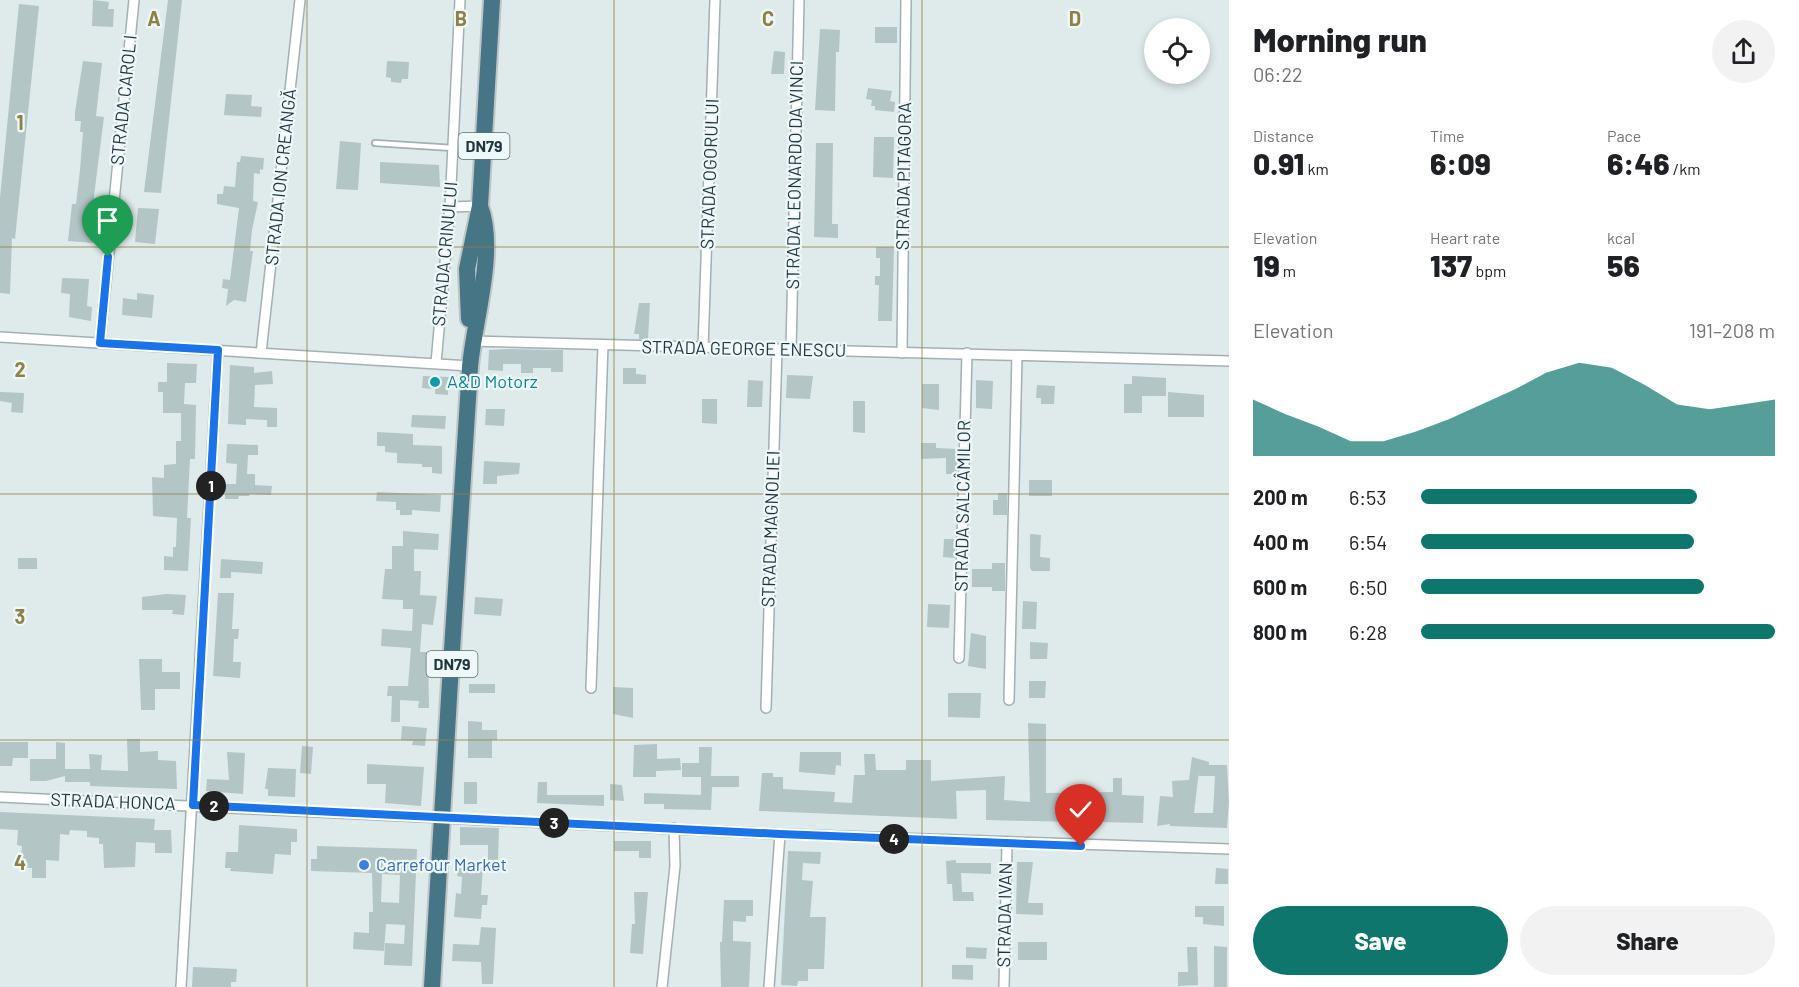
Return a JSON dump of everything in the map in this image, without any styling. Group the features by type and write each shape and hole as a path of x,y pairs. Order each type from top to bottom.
{"highway":[{"name":"DN79","path":"432,987 470,366 485,248 483,215 480,206 492,0"}],"street":[{"name":"STRADA CAROL I","path":"100,343 134,0"},
{"name":"STRADA ION CREANGĂ","path":"261,353 300,0"},
{"name":"STRADA CRINULUI","path":"436,363 450,207 460,0"},
{"name":"STRADA OGORULUI","path":"703,348 715,0"},
{"name":"STRADA LEONARDO DA VINCI","path":"791,350 800,0"},
{"name":"STRADA PITAGORA","path":"902,352 906,0"},
{"path":"450,207 480,206"},
{"path":"0,337 470,366"},
{"name":"STRADA GEORGE ENESCU","path":"472,341 1229,361"},
{"path":"591,688 603,345"},
{"name":"STRADA MAGNOLIEI","path":"766,708 777,349"},
{"path":"181,987 218,350"},
{"name":"STRADA SALCÂMILOR","path":"959,658 967,353"},
{"path":"1009,700 1017,356"},
{"name":"STRADA HONCA","path":"0,797 1007,844 1229,849"},
{"path":"662,987 675,866 674,828"},
{"path":"769,987 780,834"},
{"name":"STRADA IVAN","path":"1004,987 1007,844"}],"lane":[{"path":"375,143 453,148"}],"building":[{"path":"93,0 109,2 108,9 114,9 113,27 92,26"},
{"path":"168,0 182,0 161,193 144,192"},
{"path":"19,4 39,6 15,239 12,238 10,294 0,293 0,198"},
{"path":"875,27 897,27 897,43 875,43"},
{"path":"820,29 840,30 839,52 836,52 835,111 815,110"},
{"path":"774,51 785,52 784,74 771,74"},
{"path":"83,61 102,63 96,116 104,117 93,205 97,206 96,216 92,216 90,233 94,233 93,243 68,241 72,204 76,204 80,170 83,132 80,132 81,121 75,121 75,112"},
{"path":"387,61 409,62 408,79 402,79 401,83 391,82 391,78 386,77"},
{"path":"868,88 892,91 890,101 895,102 894,112 875,110 875,106 871,106 872,100 866,99"},
{"path":"226,94 252,95 251,106 262,107 261,117 224,115"},
{"path":"874,137 894,137 893,178 873,177"},
{"path":"340,141 361,143 358,190 336,189"},
{"path":"816,143 833,143 832,224 838,224 838,238 814,237"},
{"path":"241,156 264,158 263,170 260,169 260,174 254,173 253,201 258,202 252,230 250,251 253,251 246,302 234,300 226,306 228,289 222,288 223,279 230,280 239,208 217,204 217,194 223,194 224,186 235,187 237,162 240,162"},
{"path":"380,162 439,165 440,187 380,183"},
{"path":"138,208 159,209 155,244 135,242"},
{"path":"876,247 894,247 892,321 878,321 879,285 875,285 875,276 880,276 880,258 876,258"},
{"path":"62,278 89,279 87,306 92,307 91,321 69,317 70,294 61,293"},
{"path":"137,293 154,295 152,318 122,315 123,298 137,300"},
{"path":"639,303 650,303 648,339 639,339 639,334 634,334"},
{"path":"489,350 563,350 563,372 551,372 551,368 533,368 533,373 521,373 521,364 503,364 503,371 488,370"},
{"path":"167,363 197,364 196,383 185,383 184,404 196,405 195,459 190,459 187,518 191,518 188,571 164,570 164,556 173,557 173,547 176,547 177,518 153,516 152,477 164,478 164,465 176,464 176,441 181,441 181,413 163,413 163,392 158,392 158,382 167,382"},
{"path":"230,365 254,367 254,373 272,371 273,384 255,385 254,407 277,408 277,427 267,427 267,420 246,419 246,425 228,424"},
{"path":"623,368 636,368 636,374 646,375 646,384 623,384"},
{"path":"787,375 813,376 810,399 786,398"},
{"name":"A&D Motorz","path":"423,376 449,377 448,395 435,394 435,389 422,388"},
{"path":"1132,376 1166,378 1166,396 1142,396 1142,413 1124,413 1124,384 1132,384"},
{"path":"748,380 763,381 762,407 747,407"},
{"path":"976,380 993,381 992,409 976,408"},
{"path":"922,384 939,384 939,410 922,408"},
{"path":"1037,385 1055,386 1054,404 1041,404 1041,398 1036,398"},
{"path":"0,392 24,393 23,413 11,412 12,403 0,401"},
{"path":"1168,392 1204,395 1204,417 1168,417"},
{"path":"702,399 717,399 717,424 702,423"},
{"path":"853,401 865,401 865,433 853,432"},
{"path":"486,409 505,409 504,426 485,425"},
{"path":"412,415 446,416 445,429 411,427"},
{"path":"377,432 413,434 413,445 442,446 442,474 432,473 432,467 422,467 422,464 397,463 397,453 385,452 385,446 377,446"},
{"path":"921,443 936,443 936,448 958,449 957,474 946,474 946,458 921,459"},
{"path":"227,444 258,445 258,455 248,455 247,474 255,474 255,485 272,486 271,495 250,494 239,496 238,499 225,499 225,484 236,484 237,464 226,463"},
{"path":"484,461 520,463 519,474 497,476 497,484 483,484"},
{"path":"1029,480 1052,480 1052,496 1029,496"},
{"path":"377,492 441,495 440,512 412,510 412,515 400,515 400,510 396,510 396,502 376,501"},
{"path":"998,493 1007,493 1007,515 993,515 993,500 998,500"},
{"path":"403,531 439,534 438,550 414,549 414,571 421,571 420,595 437,596 433,625 422,624 420,652 428,652 429,708 418,708 419,701 400,700 400,722 391,722 392,696 387,696 388,686 408,686 411,648 381,646 382,629 412,631 413,609 403,609 403,600 382,599 385,569 392,569 392,546 403,546"},
{"path":"1030,534 1041,535 1040,557 1050,558 1050,571 1032,571 1030,568"},
{"path":"944,539 955,539 955,558 943,557"},
{"path":"18,558 37,558 37,569 18,569"},
{"path":"221,559 263,562 262,574 231,572 231,578 220,578"},
{"path":"992,563 1005,563 1005,591 992,591 992,587 972,587 972,569 992,569"},
{"path":"218,593 234,593 232,629 239,629 238,639 234,639 233,662 241,662 240,678 213,676"},
{"path":"166,594 186,595 184,615 172,614 173,610 142,610 142,597"},
{"path":"475,597 503,599 501,616 474,614"},
{"path":"1023,601 1037,602 1036,629 1022,629"},
{"path":"928,604 950,605 949,628 927,627"},
{"path":"971,633 986,636 986,669 968,666"},
{"path":"1030,642 1048,643 1047,659 1030,659"},
{"path":"139,659 162,659 162,672 180,672 180,689 155,689 155,710 141,710"},
{"path":"1029,681 1046,681 1045,698 1029,698"},
{"path":"469,684 495,684 495,693 469,693"},
{"path":"613,687 633,688 633,718 613,714"},
{"path":"948,693 981,693 980,718 948,717"},
{"path":"468,721 482,722 482,730 497,730 497,740 492,740 492,758 468,758"},
{"path":"1028,723 1046,724 1046,793 1113,792 1113,778 1122,778 1122,795 1144,796 1143,823 1098,822 1098,825 1082,824 1082,822 986,820 986,790 956,791 957,819 759,811 762,773 773,773 773,777 783,777 783,789 835,792 834,802 852,803 854,775 865,775 864,754 875,754 876,770 906,770 906,760 931,760 931,781 1005,776 1004,800 1030,802"},
{"path":"402,726 427,728 425,746 412,745 413,741 401,740"},
{"path":"127,739 140,739 140,752 158,751 158,760 176,761 177,789 90,786 90,782 65,782 65,776 46,781 30,781 30,759 56,759 56,742 65,743 65,769 90,769 89,754 102,755 101,770 128,771"},
{"path":"0,742 28,742 28,758 13,758 12,766 0,766"},
{"path":"657,744 657,759 680,758 681,770 656,771 656,777 633,777 634,745"},
{"path":"302,746 313,747 311,774 300,773"},
{"path":"699,747 712,747 711,776 739,776 739,787 712,787 711,810 664,809 664,804 644,804 644,793 701,795 701,777 682,777 682,763 699,763"},
{"path":"227,752 245,753 243,794 206,791 207,779 229,780"},
{"path":"800,752 841,752 841,766 836,765 835,775 799,772"},
{"path":"1192,757 1209,762 1209,765 1227,765 1229,803 1227,828 1170,826 1170,824 1157,826 1160,796 1173,797 1172,781 1189,780","holes":["1198,776 1215,776 1213,813 1194,813"]},
{"path":"367,764 424,767 421,806 385,803 386,784 367,784"},
{"path":"268,768 296,769 295,797 268,796 268,789 265,789"},
{"path":"464,782 477,782 477,804 464,804"},
{"path":"538,782 547,782 547,795 604,795 604,806 537,803"},
{"path":"610,784 622,785 624,801 610,800"},
{"path":"0,812 155,819 154,830 171,830 172,853 155,853 155,843 136,842 135,867 104,868 103,844 99,844 99,838 87,837 87,831 70,830 69,835 60,834 59,861 46,860 46,878 32,878 32,868 20,867 22,846 17,845 18,830 0,829"},
{"path":"239,825 297,829 297,842 291,842 291,855 275,854 273,874 230,871 231,868 225,868 226,852 238,852"},
{"path":"460,827 499,828 498,860 488,860 488,845 460,845"},
{"path":"614,841 651,841 651,858 639,858 639,851 614,851"},
{"path":"317,846 417,849 412,966 384,965 385,943 404,944 405,925 386,924 384,951 353,949 354,932 369,933 369,912 373,912 372,873 311,871 311,859 317,859","holes":["382,874 400,875 399,903 381,902"]},
{"path":"788,851 821,852 820,864 803,863 802,880 813,881 810,917 826,917 824,969 808,969 808,981 798,981 797,986 781,985"},
{"path":"956,860 956,863 991,863 991,874 961,873 962,892 973,892 974,901 953,901 952,884 947,884 946,861"},
{"path":"1017,862 1033,862 1028,903 1043,903 1043,915 1016,914"},
{"path":"458,866 483,867 481,895 488,895 487,905 482,905 481,919 454,917 456,893 461,894 462,877 457,876"},
{"path":"1216,868 1228,869 1228,884 1215,884"},
{"path":"634,892 648,892 643,954 630,953 632,924 635,924"},
{"path":"724,900 753,900 753,916 746,916 746,922 733,921 733,941 751,942 749,987 721,987 720,942 722,942"},
{"path":"1195,906 1224,906 1224,926 1203,924 1203,917 1195,917"},
{"path":"481,927 496,928 493,984 482,984 481,962 452,961 453,944 479,945"},
{"path":"1018,942 1047,942 1047,960 1018,960"},
{"path":"1214,946 1227,947 1227,987 1214,987"},
{"path":"966,947 987,948 986,959 966,958"},
{"path":"1187,947 1197,947 1198,985 1178,986 1178,972 1188,972"},
{"path":"952,965 973,965 973,980 952,979"},
{"path":"193,967 237,969 236,982 231,982 231,987 192,987"}],"place":[{"name":"A&D Motorz","path":"435,382"},
{"name":"Carrefour Market","path":"364,865"}],"route":[{"path":"108,257 100,343 218,350 193,805 780,834 1081,846"}]}
